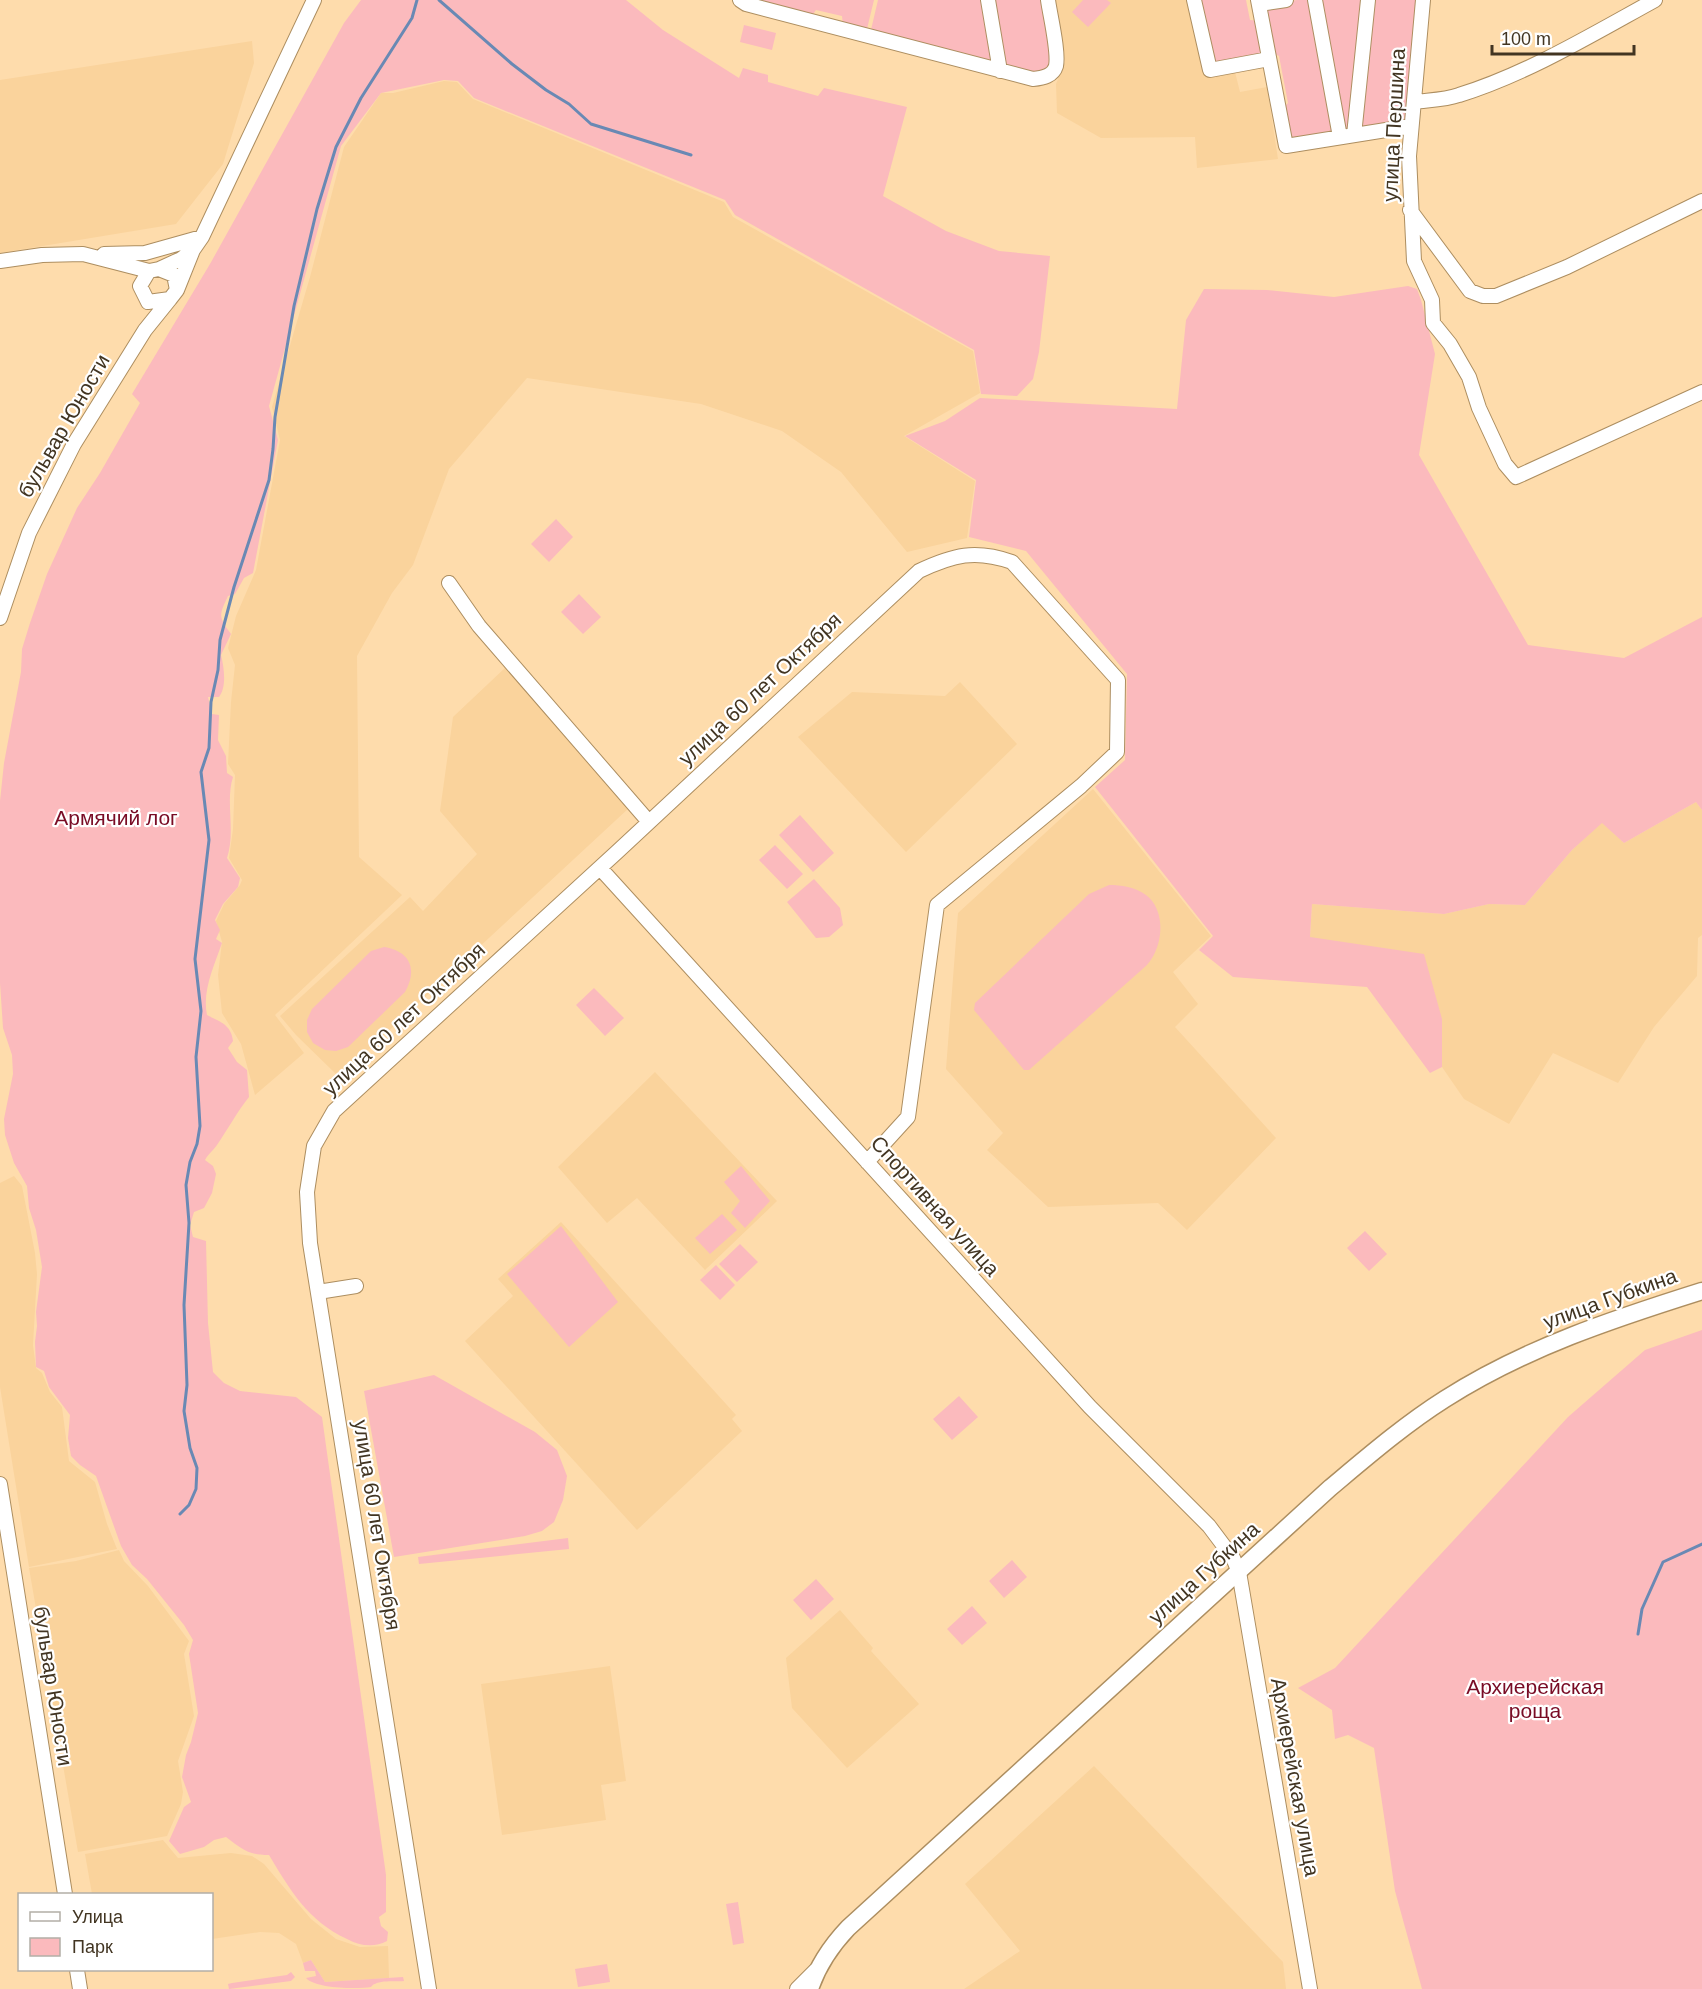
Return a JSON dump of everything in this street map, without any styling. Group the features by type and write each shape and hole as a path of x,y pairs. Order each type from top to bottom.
{"main road":[{"name":"улица Губкина","path":"810,1989 816,1970 833,1943 848,1928 1330,1488 1398,1431 1446,1398 1532,1352 1582,1330 1702,1291"}],"street":[{"path":"140,286 154,270 181,259 193,250 202,237 314,0"},
{"path":"988,0 1000,71"},
{"path":"745,1 1034,79 1045,78 1056,66 1048,0"},
{"path":"1194,0 1210,70 1269,59"},
{"path":"1286,0 1259,2 1286,146 1412,126"},
{"path":"1315,0 1347,136"},
{"path":"1347,136 1368,0"},
{"name":"улица Першина","path":"1422,0 1409,156 1413,261 1432,300 1433,323 1450,344 1469,377 1479,408 1505,464 1516,477 1702,392"},
{"path":"1414,102 1457,96 1482,87 1545,60 1655,0"},
{"path":"1410,210 1470,291 1482,297 1496,296 1567,267 1702,201"},
{"path":"0,261 42,255 145,253 202,237"},
{"name":"бульвар Юности","path":"0,618 33,526 74,444 145,330 174,295 193,250"},
{"path":"83,254 174,275 174,295 148,302"},
{"path":"118,262 140,286 148,302 145,330"},
{"name":"улица 60 лет Октября","path":"429,1989 310,1243 307,1192 314,1146 334,1111 920,571 947,558 978,554 995,556 1012,562 1118,680 1117,752 1081,786 937,905 908,1117 867,1162"},
{"path":"449,583 479,626 649,822"},
{"name":"Спортивная улица","path":"600,868 1090,1407 1209,1526 1233,1558 1239,1572"},
{"path":"318,1292 356,1286"},
{"name":"бульвар Юности","path":"0,1484 65,1893"},
{"name":"Архиерейская улица","path":"1239,1572 1310,1989"},
{"path":"797,1989 816,1970"},
{"path":"77,1971 80,1989"}],"shaded area":[{"path":"1055,0 1190,0 1205,75 1235,72 1240,92 1267,87 1278,159 1197,168 1195,137 1101,138 1057,113 1056,84 1065,62"},
{"path":"252,41 254,63 223,164 176,224 0,253 0,80"},
{"path":"444,81 457,82 473,99 724,202 733,217 973,351 980,393 904,436 975,481 967,538 907,552 841,472 782,431 701,404 527,378 449,469 413,565 392,593 357,656 359,857 402,895 275,1015 304,1053 255,1095 241,1044 222,1013 218,975 222,942 216,921 224,904 242,880 229,858 233,829 235,775 228,764 235,665 228,648 236,616 256,570 280,440 272,407 310,277 344,147 381,93 393,93"},
{"path":"506,667 629,808 339,1077 280,1016 410,897 423,911 477,854 440,811 453,717"},
{"path":"960,682 1017,744 906,852 798,737 852,692 945,696"},
{"path":"1093,789 1211,936 1173,972 1198,1004 1175,1027 1276,1138 1187,1230 1158,1203 1048,1207 987,1150 1003,1133 946,1069 958,913"},
{"path":"1696,802 1702,810 1702,935 1698,938 1697,976 1654,1027 1618,1083 1553,1053 1509,1124 1464,1099 1442,1067 1442,1019 1310,937 1312,904 1444,914 1489,904 1525,905 1572,850 1602,822 1624,843"},
{"path":"655,1072 777,1201 705,1270 637,1198 607,1223 558,1167"},
{"path":"14,1176 22,1186 35,1253 37,1274 33,1345 36,1368 42,1373 50,1392 62,1407 69,1461 95,1482 117,1549 29,1567 0,1387 0,1183"},
{"path":"561,1222 736,1415 732,1419 742,1431 637,1530 465,1341 513,1296 498,1279"},
{"path":"119,1550 124,1561 148,1586 189,1641 184,1654 194,1716 178,1761 183,1792 181,1804 167,1836 78,1852 29,1568 76,1561"},
{"path":"840,1610 873,1648 871,1651 919,1704 847,1768 792,1708 786,1658"},
{"path":"610,1666 626,1781 601,1785 606,1820 502,1835 481,1684"},
{"path":"1094,1766 1283,1962 1286,1989 964,1989 1020,1951 965,1884"},
{"path":"163,1840 178,1858 231,1853 252,1856 264,1864 311,1919 336,1939 360,1947 388,1946 389,1978 325,1982 311,1960 303,1963 296,1944 279,1933 260,1932 213,1939 213,1893 92,1893 85,1854"}],"green space":[{"name":"Армячий лог","path":"361,0 626,0 663,30 739,78 743,68 768,75 768,82 818,96 824,88 907,107 883,196 946,231 999,251 1050,256 1039,352 1033,379 1017,396 981,394 974,350 735,215 725,200 474,98 458,81 444,80 381,93 341,146 269,406 278,440 253,573 244,578 235,594 228,596 223,608 222,620 231,634 221,655 224,671 223,688 219,697 208,697 212,714 219,715 218,740 226,756 227,773 233,777 230,796 231,837 227,858 240,878 238,887 223,904 215,920 220,930 216,939 222,943 210,979 206,1006 207,1015 224,1024 232,1035 233,1041 228,1048 237,1062 247,1070 249,1097 205,1160 213,1166 216,1174 212,1193 204,1208 194,1212 190,1225 193,1237 206,1241 208,1323 213,1372 224,1383 240,1391 296,1397 322,1417 386,1875 386,1912 379,1917 381,1926 388,1932 387,1941 372,1945 362,1945 352,1941 321,1923 301,1903 269,1855 246,1850 226,1837 180,1854 169,1841 184,1807 191,1802 182,1777 198,1713 189,1654 193,1640 184,1625 147,1579 132,1565 121,1546 96,1476 71,1456 68,1438 70,1415 49,1387 44,1371 36,1367 36,1312 42,1267 36,1230 29,1208 27,1186 14,1163 5,1135 4,1119 13,1074 12,1055 3,1028 0,983 0,801 4,763 21,672 22,649 47,574 77,508 140,403 132,394 210,264 344,23"},
{"path":"751,0 874,0 866,33 843,26 842,16 816,10 810,18"},
{"path":"878,0 986,0 997,67 870,34"},
{"path":"990,0 1046,0 1054,65 1044,76 1002,67"},
{"path":"1083,0 1107,0 1111,3 1088,27 1072,12"},
{"path":"1197,0 1246,0 1250,20 1260,21 1266,57 1213,67"},
{"path":"1297,0 1313,0 1337,135 1288,142 1282,109 1288,103 1279,56 1271,52 1263,6"},
{"path":"1320,0 1364,0 1351,133 1342,134"},
{"path":"1370,0 1420,0 1409,124 1356,132"},
{"path":"744,25 776,33 772,50 740,42"},
{"path":"1408,286 1417,289 1435,354 1419,455 1528,645 1624,658 1702,617 1702,810 1696,802 1624,843 1602,823 1572,850 1525,905 1489,904 1444,914 1312,904 1310,937 1424,954 1442,1019 1442,1067 1430,1073 1367,987 1233,977 1199,950 1213,936 1095,787 1125,760 1127,674 1026,551 969,537 976,480 905,436 945,421 980,398 1177,409 1186,320 1204,289 1267,290 1334,297"},
{"path":"556,519 573,537 549,562 531,544"},
{"path":"579,594 601,617 583,634 561,612"},
{"path":"800,815 834,853 813,872 779,835"},
{"path":"775,845 803,874 787,889 759,860"},
{"path":"814,879 840,908 843,925 829,937 816,938 787,902"},
{"path":"1109,885 1137,890 1153,902 1160,919 1157,949 1147,965 1029,1070 1024,1070 974,1010 975,1003 1089,894"},
{"path":"384,947 400,952 409,962 411,976 405,992 348,1047 336,1051 325,1050 313,1043 307,1032 307,1020 312,1009 371,951"},
{"path":"594,988 624,1018 605,1036 576,1005"},
{"path":"741,1166 770,1201 745,1228 731,1213 740,1201 724,1182"},
{"path":"722,1214 737,1230 710,1254 695,1238"},
{"path":"561,1226 618,1302 569,1347 507,1274"},
{"path":"1365,1231 1387,1254 1369,1271 1347,1248"},
{"path":"740,1244 758,1262 737,1282 719,1264"},
{"path":"716,1265 735,1285 720,1300 700,1280"},
{"name":"Архиерейская роща","path":"1702,1330 1702,1989 1422,1989 1395,1891 1374,1748 1348,1735 1335,1739 1332,1710 1298,1688 1335,1668 1568,1417 1645,1350"},
{"path":"434,1375 535,1432 557,1450 567,1476 563,1500 554,1522 542,1531 525,1536 394,1557 364,1391"},
{"path":"959,1396 978,1417 952,1440 933,1419"},
{"path":"568,1538 569,1549 419,1564 418,1557"},
{"path":"1012,1560 1027,1577 1004,1598 989,1581"},
{"path":"816,1579 834,1599 811,1620 793,1600"},
{"path":"972,1606 987,1623 962,1645 947,1629"},
{"path":"738,1902 744,1943 733,1945 726,1904"},
{"path":"311,1960 325,1982 403,1977 404,1981 381,1982 371,1987 357,1988 319,1984 306,1978 316,1976 315,1971 305,1971 303,1963"},
{"path":"607,1964 610,1982 578,1987 575,1969"},
{"path":"291,1972 295,1977 291,1981 229,1989 228,1984 287,1975"}],"waterway":[{"path":"180,1514 189,1505 196,1489 197,1468 190,1448 184,1411 187,1385 184,1305 189,1223 186,1185 200,1126 196,1057 201,1011 195,959 209,840 201,772 209,748 211,702 218,670 220,640 234,587 269,480 275,417 294,306 317,209 336,147 361,98 412,18 417,0"},
{"path":"439,0 512,64 569,104 591,124 691,155"},
{"path":"1638,1634 1642,1609 1663,1562 1702,1544"}]}
